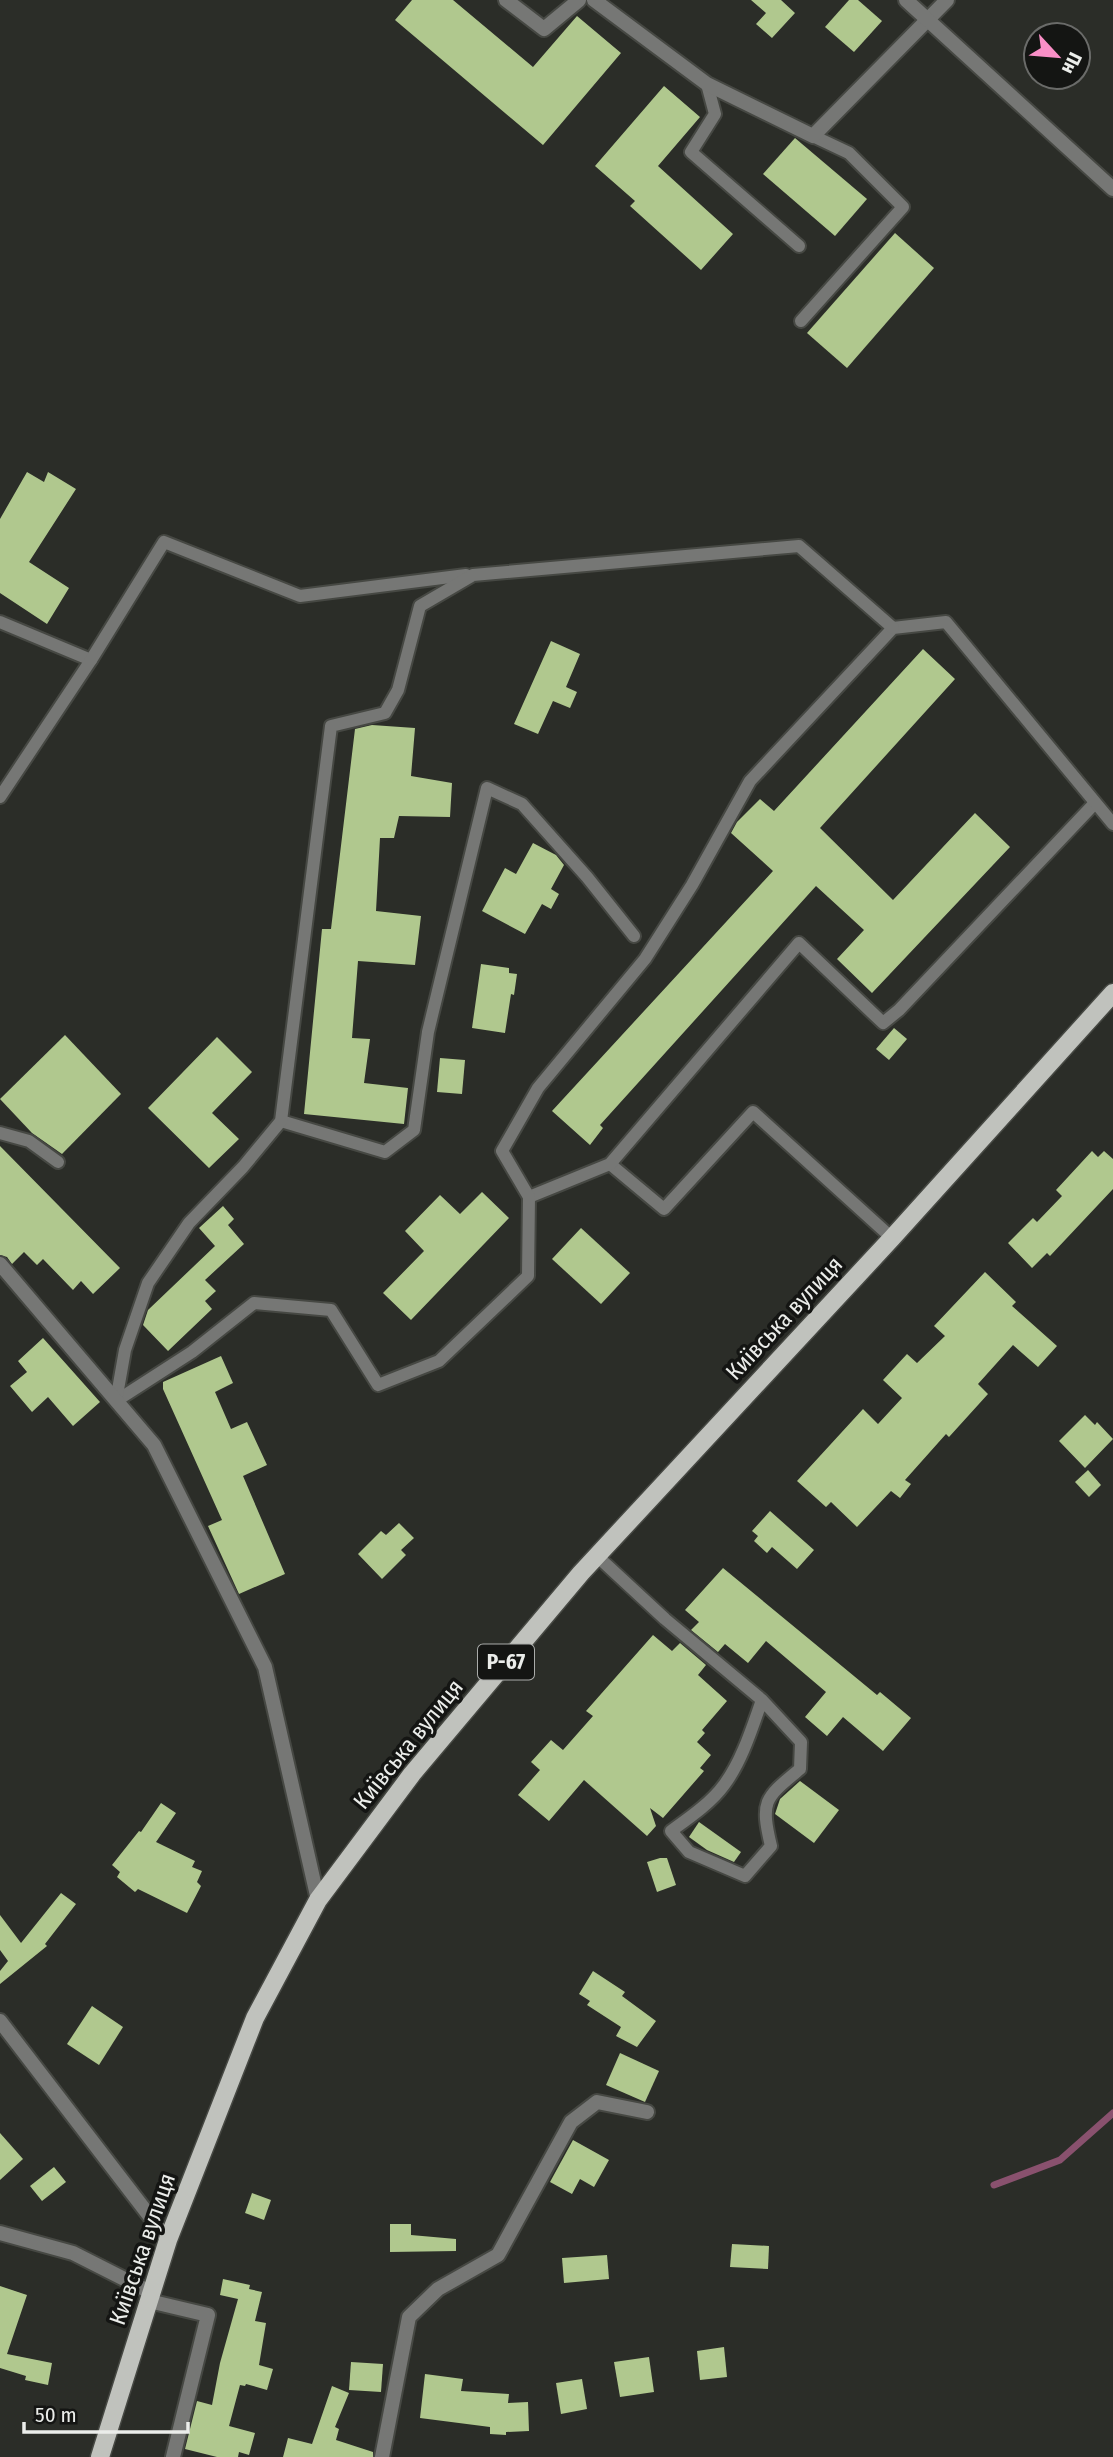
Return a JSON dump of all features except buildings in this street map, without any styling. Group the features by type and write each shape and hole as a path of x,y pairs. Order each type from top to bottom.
{"main road":[{"name":"Київська вулиця","path":"100,2457 168,2240 255,2018 318,1900 412,1774 597,1556 892,1238 1113,992"}],"street":[{"path":"506,0 544,29 579,0"},
{"path":"594,0 707,83 813,136 947,0"},
{"path":"906,0 1113,189"},
{"path":"0,1264 154,1446 265,1667 318,1900"},
{"path":"0,2021 168,2240"},
{"path":"382,2457 409,2317 438,2290 498,2255 571,2122 597,2102 647,2112"},
{"path":"0,2233 73,2253 151,2297 208,2315 173,2457"}],"lane":[{"path":"707,83 715,114 691,152 799,246"},
{"path":"801,321 903,207 849,153 813,136"},
{"path":"0,797 91,660 163,542 300,596 473,575 799,546 893,628"},
{"path":"116,1401 125,1350 148,1283 188,1223 243,1167 281,1121 331,726 385,713 398,690 420,606 473,575"},
{"path":"0,622 91,660"},
{"path":"116,1401 192,1352 254,1303 331,1310 378,1385 439,1362 528,1276 529,1197 502,1151 538,1088 645,960 692,886 750,780 893,628 946,622 1113,824"},
{"path":"281,1121 385,1152 414,1130 428,1032 487,788 522,804 587,877 634,936"},
{"path":"529,1197 610,1164 799,943 883,1023 899,1010 1094,803"},
{"path":"610,1164 664,1209 753,1112 892,1238"},
{"path":"0,1133 29,1140 58,1162"},
{"path":"597,1556 665,1619 762,1700 801,1742 800,1769 770,1794 764,1818 771,1846 745,1875 689,1852 671,1831 694,1815 724,1785 747,1740 762,1700"}],"waterway":[{"path":"994,2185 1060,2160 1113,2113"}]}
